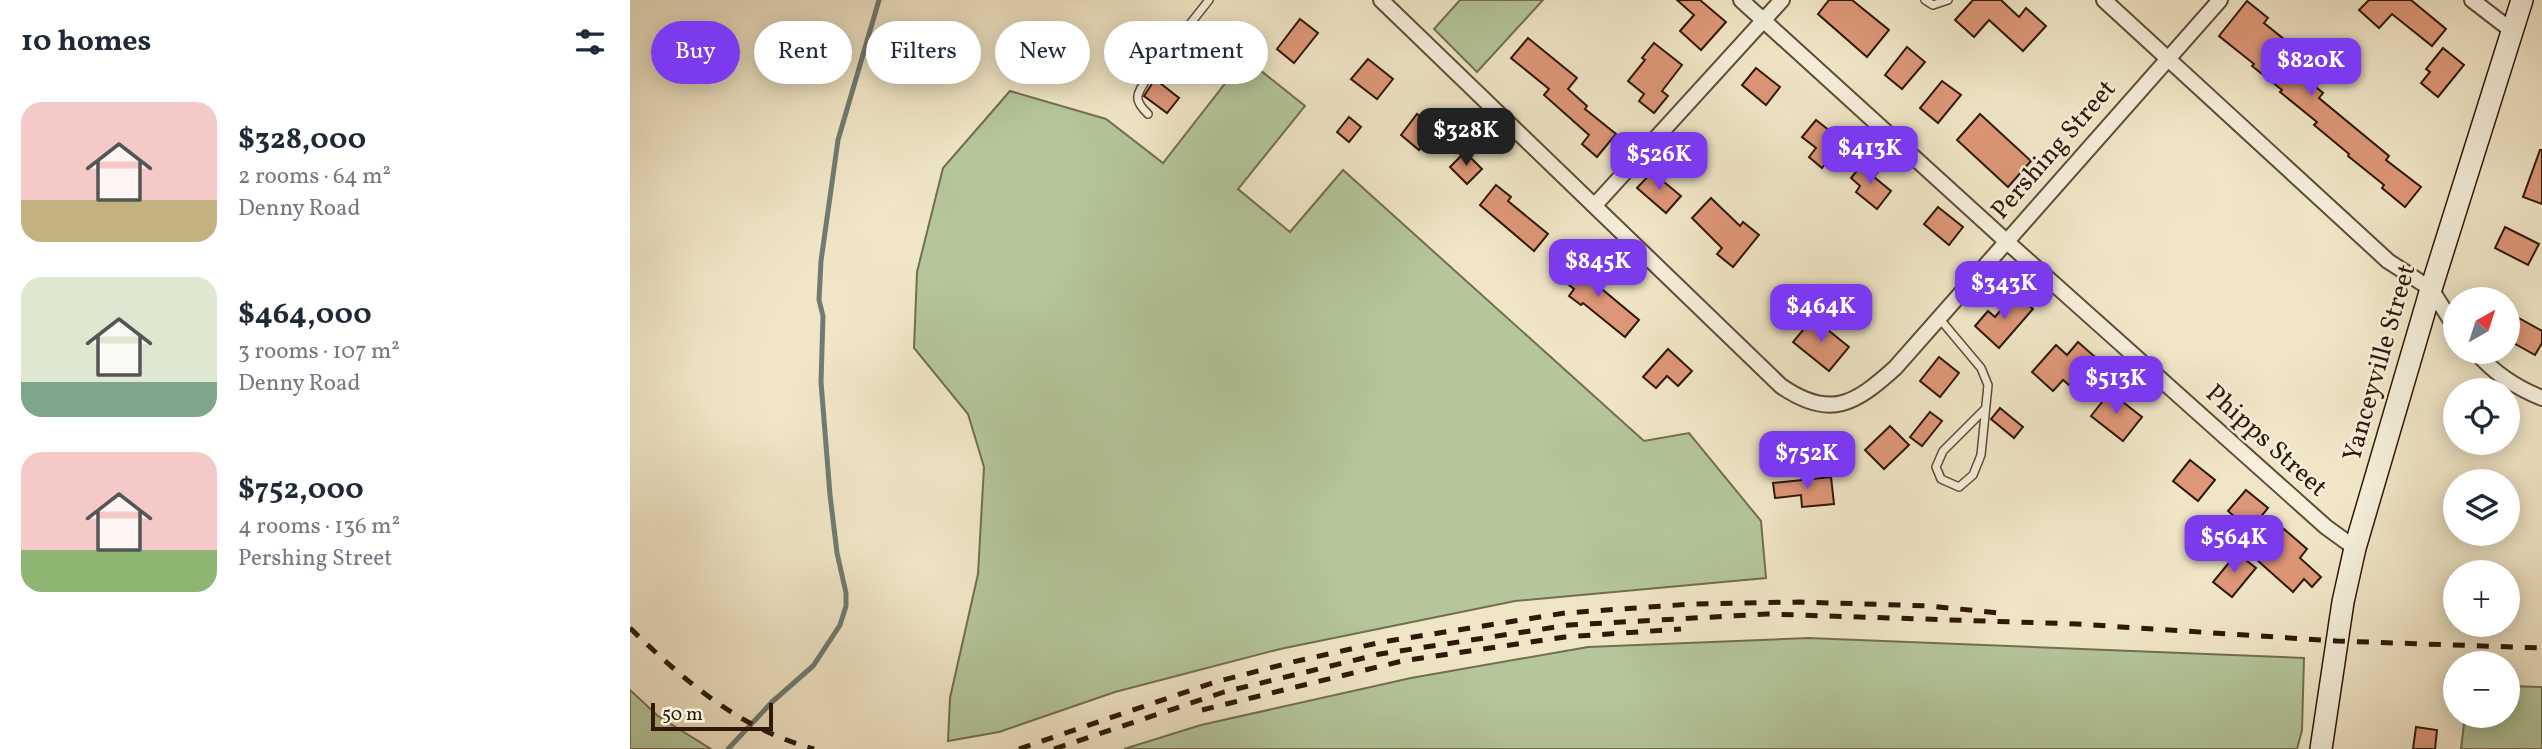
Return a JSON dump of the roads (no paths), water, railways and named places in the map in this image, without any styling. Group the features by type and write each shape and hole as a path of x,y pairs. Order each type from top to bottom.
{"main road":[{"name":"Yanceyville Street","path":"2320,749 2343,602 2355,548 2431,289 2522,0"}],"street":[{"path":"1381,0 1595,205 1782,0"},
{"name":"Phipps Street","path":"1741,0 2326,527 2355,548"},
{"path":"2104,0 2388,261 2431,289 2443,308"},
{"name":"Pershing Street","path":"1595,205 1781,386 1801,400 1826,407 1850,401 1870,390 1895,368 2220,0"},
{"path":"2472,0 2511,30"},
{"path":"2486,364 2528,393 2542,398"}],"lane":[{"path":"1148,114 1139,106 1137,98 1140,90 1147,77 1209,0"},
{"path":"1925,0 1933,5 1948,0"},
{"path":"1939,318 1981,368 1988,384 1981,454 1973,475 1959,487 1941,479 1936,467 1942,451 1985,409"}],"waterway":[{"path":"728,749 772,702 813,666 840,625 846,606 830,495 821,382 821,261 838,140 879,0"}],"railway":[{"path":"1019,749 1215,682 1293,662 1382,642 1565,613 1692,604 1800,602 1930,606 1998,613"},
{"path":"1054,749 1224,692 1380,654 1569,625 1767,614 2077,624 2337,641 2542,648"},
{"path":"630,628 714,701 761,729 814,749"},
{"path":"1202,710 1402,661 1565,637 1681,629"}]}
